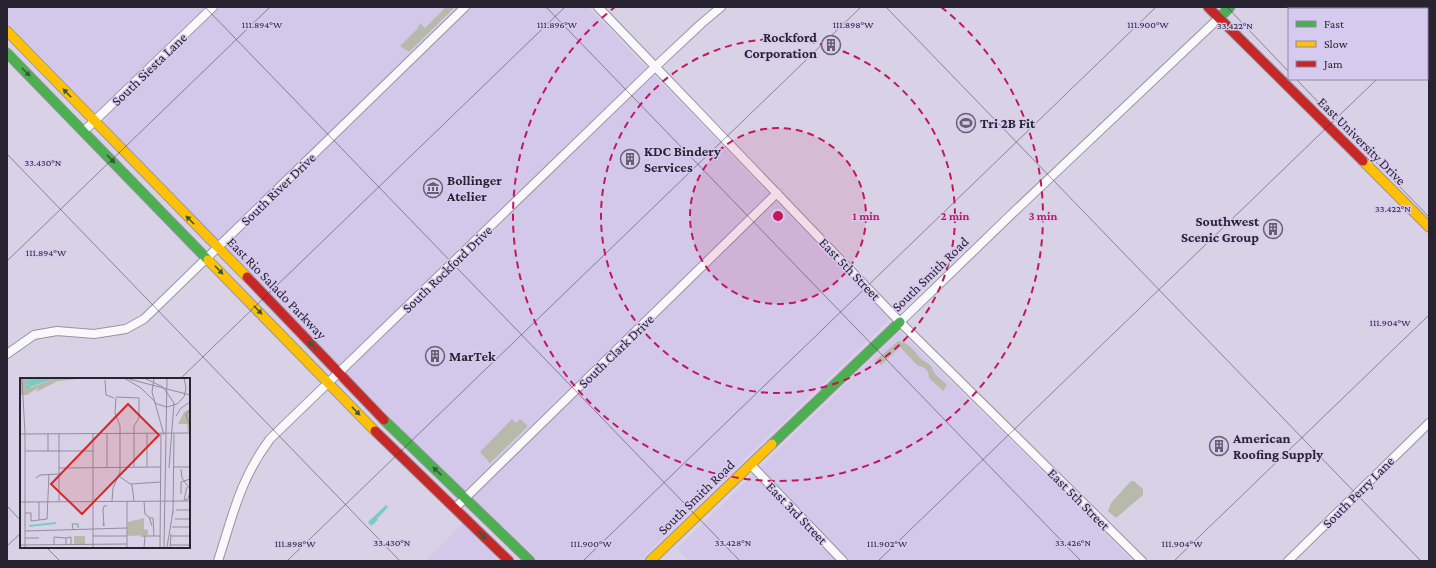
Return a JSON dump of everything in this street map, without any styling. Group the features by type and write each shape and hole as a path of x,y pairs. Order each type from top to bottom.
{"main road":[{"name":"East University Drive","path":"1208,7 1429,227"},
{"name":"South Smith Road","path":"1218,18 1230,7"},
{"name":"East Rio Salado Parkway","path":"7,31 409,445 465,497 530,561"},
{"path":"7,53 84,132"},
{"name":"East Rio Salado Parkway","path":"84,132 396,453 509,561"},
{"name":"South Smith Road","path":"650,561 900,322"}],"street":[{"name":"South Siesta Lane","path":"84,132 213,7"},
{"name":"South River Drive","path":"7,354 34,335 57,331 94,334 126,329 144,319 465,7"},
{"name":"East 5th Street","path":"598,7 900,322 1142,561"},
{"name":"South Rockford Drive","path":"218,561 238,496 254,463 270,439 339,374 655,67 721,7"},
{"name":"South Smith Road","path":"900,322 1218,18"},
{"name":"South Clark Drive","path":"455,508 777,193"},
{"name":"South Perry Lane","path":"1288,561 1429,423"},
{"name":"East 3rd Street","path":"751,465 844,561"}],"shaded area":[{"path":"7,7 588,7 890,319 639,561 539,561 406,434 7,22"},
{"path":"446,7 455,7 409,52 400,46 417,29 420,23 425,28"},
{"path":"900,331 1133,561 689,561 677,549"},
{"path":"898,341 908,345 920,358 931,366 936,375 947,385 943,391 929,378 926,369 918,366 900,347 881,365 876,360"},
{"path":"512,419 516,423 520,419 527,425 527,427 490,463 480,452"},
{"path":"1131,481 1134,481 1143,489 1143,495 1116,518 1108,511 1111,503"},
{"path":"386,505 388,507 377,519 378,520 371,526 368,522"},
{"path":"463,523 482,541 498,561 426,561"}],"traffic: fast":[{"path":"1219,18 1230,7"},
{"path":"7,53 208,260"},
{"path":"772,444 900,322"},
{"path":"384,420 530,561"}],"traffic: slow":[{"path":"7,31 247,277"},
{"path":"1363,161 1429,227"},
{"path":"208,260 375,431"},
{"path":"650,561 772,444"}],"traffic: jam":[{"path":"1208,7 1363,161"},
{"path":"247,277 384,420"},
{"path":"375,431 509,561"}],"place":[{"name":"Rockford Corporation","path":"831,45"},
{"name":"Tri 2B Fit","path":"966,123"},
{"name":"KDC Bindery Services","path":"630,159"},
{"name":"Bollinger Atelier","path":"433,188"},
{"name":"Southwest Scenic Group","path":"1273,229"},
{"name":"MarTek","path":"435,356"},
{"name":"American Roofing Supply","path":"1219,446"}]}
